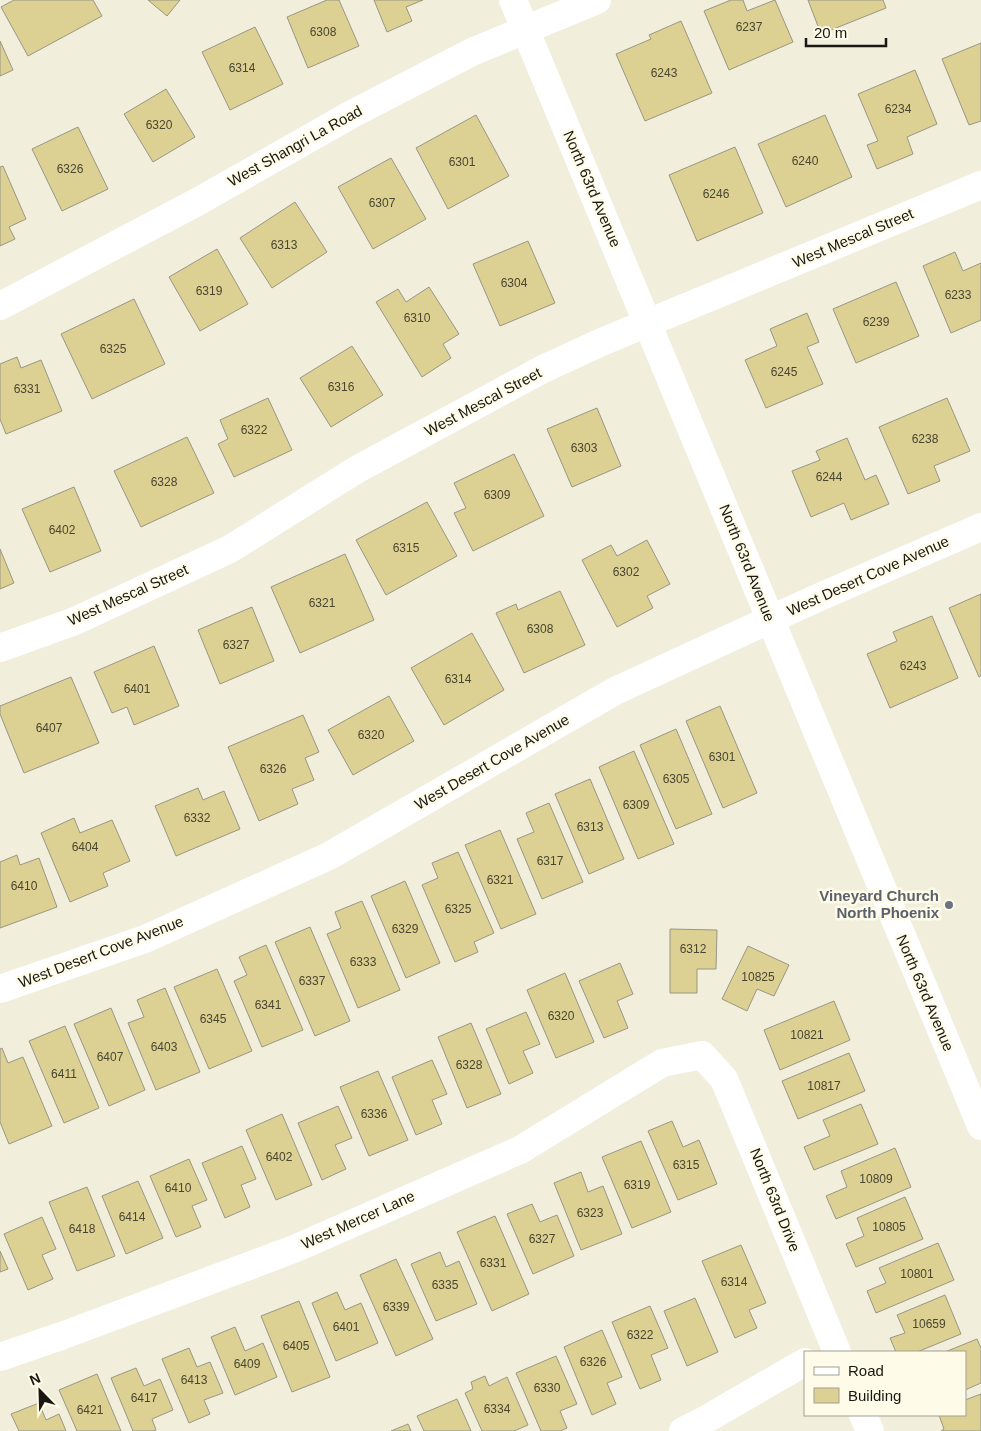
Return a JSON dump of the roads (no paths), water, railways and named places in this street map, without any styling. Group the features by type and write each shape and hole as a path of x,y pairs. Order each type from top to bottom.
{"street":[{"name":"North 63rd Avenue","path":"513,0 981,1126"},
{"name":"West Shangri La Road","path":"0,306 199,200 352,114 472,52 597,0"},
{"name":"West Mescal Street","path":"0,648 75,620 230,549 356,470 526,378 604,341 981,185"},
{"name":"West Desert Cove Avenue","path":"0,989 145,938 329,856 616,692 770,619 981,527"},
{"name":"North 63rd Drive","path":"702,1055 724,1079 832,1350"},
{"name":"West Mercer Lane","path":"0,1357 294,1249 520,1150 662,1063 702,1055"},
{"path":"683,1431 804,1363"},
{"path":"863,1416 870,1431"}],"place":[{"name":"Vineyard Church North Phoenix","path":"949,905"}]}
